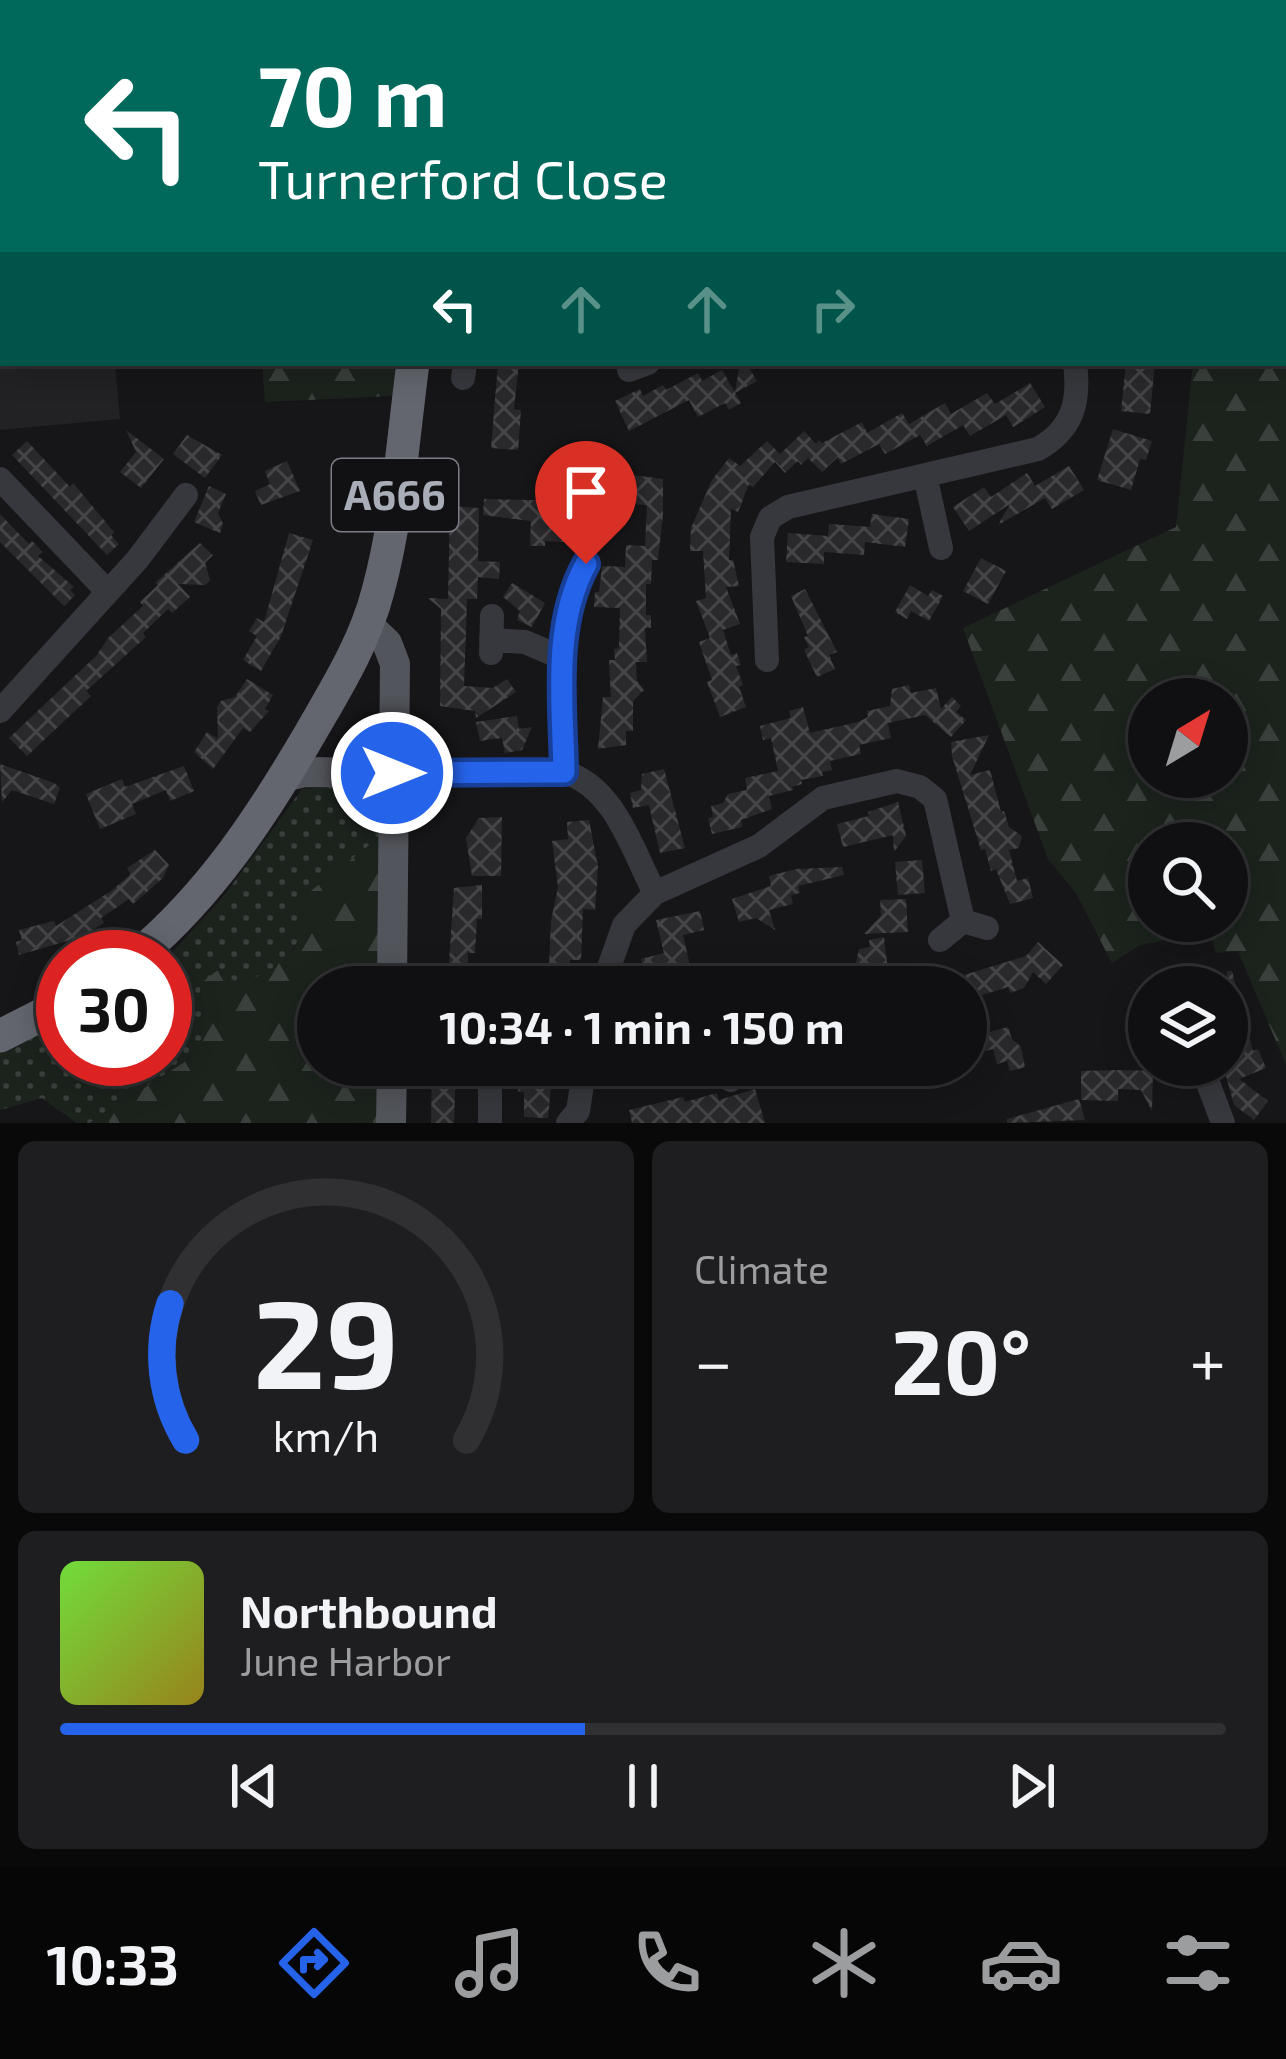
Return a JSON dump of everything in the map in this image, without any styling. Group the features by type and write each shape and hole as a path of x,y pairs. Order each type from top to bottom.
{"highway":[{"name":"A666","path":"165,930 201,896 284,777 355,656 378,594 387,549 413,366"},
{"path":"0,1036 36,1018"}],"main road":[{"path":"367,624 392,652 392,966"},
{"path":"355,656 380,670 393,685"},
{"path":"284,777 305,772 392,773"},
{"path":"391,1123 392,1086"}],"street":[{"path":"767,660 762,537 770,518 788,507 1038,449 1052,441 1074,414 1075,366"},
{"path":"925,475 941,548"},
{"path":"0,479 108,592"},
{"path":"4,698 108,592 186,494"},
{"path":"564,772 562,658 572,600 586,564"},
{"path":"491,636 526,642 562,658"},
{"path":"392,773 564,772 583,778 607,801 655,893"},
{"path":"609,966 624,925 655,893 759,846 823,798 897,781 920,787 935,799 975,925 940,940"},
{"path":"490,1086 490,1123"},
{"path":"580,1116 583,1086"},
{"path":"1209,1086 1223,1123"}],"shaded area":[{"path":"0,366 115,366 120,419 0,430"}],"green space":[{"path":"262,366 397,366 392,396 265,402"},
{"path":"1193,366 1286,366 1286,1065 1248,966 1238,951 1216,953 1213,942 1248,942 1248,822 1128,822 1128,942 1155,942 1140,945 1112,963 1076,893 1048,859 963,628 1176,527"},
{"path":"364,785 380,802 380,837 303,897 305,929 285,962 241,985 200,984 204,1049 192,1057 192,931 224,896 302,789"},
{"path":"380,837 379,966 297,966 297,1086 378,1086 378,1123 90,1123 147,1086 192,1086 192,1057 203,1050 200,984 218,970 241,985 282,961 301,931 303,897"},
{"path":"36,1035 36,1086 147,1086 90,1123 77,1123 42,1098 0,1110 0,1052"}],"building":[{"path":"498,366 519,366 514,409 521,410 518,450 491,448"},
{"path":"739,366 748,366 757,381 735,393 741,403 729,410 725,403 698,417 689,400 629,431 615,401 640,389 643,396 663,385 666,390 698,373 702,381 722,370 735,392"},
{"path":"1126,366 1155,366 1150,414 1121,411"},
{"path":"1030,383 1045,407 1013,427 1006,415 970,436 963,425 927,446 920,435 885,454 879,444 841,464 838,457 822,472 808,458 785,473 775,462 753,487 749,484 738,512 731,509 729,560 733,560 739,586 726,587 740,624 723,630 731,655 737,653 741,665 736,666 746,707 720,717 699,642 710,638 696,601 706,598 703,551 690,551 691,528 712,480 729,458 740,466 767,441 780,454 804,431 816,444 862,422 867,433 902,413 909,424 945,403 951,414 987,393 995,404"},
{"path":"1113,429 1152,441 1146,460 1140,459 1131,490 1097,480"},
{"path":"126,430 164,459 141,488 120,472 136,452"},
{"path":"187,435 222,455 205,478 173,454"},
{"path":"27,441 70,487 73,483 114,532 111,535 119,544 107,555 12,455"},
{"path":"287,461 300,491 261,505 255,491 270,484 265,471"},
{"path":"1069,466 1084,490 1052,509 1045,498 998,525 1010,504 969,531 953,507 984,487 991,497 1027,473 1035,486"},
{"path":"609,472 663,479 663,514 658,560 652,560 651,584 646,584 651,628 645,628 647,662 636,662 637,681 644,690 633,701 633,731 626,731 626,745 598,749 603,697 611,697 609,660 615,660 614,649 619,648 620,608 594,607 595,592 599,592 602,566 625,567 626,545 645,546 647,505 615,503 614,516 583,514 581,543 545,541 545,546 530,546 531,521 483,515 484,499 567,501 568,480 581,480 580,500"},
{"path":"209,486 226,494 218,513 223,524 220,533 194,522"},
{"path":"450,506 479,508 478,561 500,562 499,579 478,577 477,599 467,599 464,686 493,688 507,679 516,692 476,718 475,711 440,706 441,609 428,598 448,599"},
{"path":"0,514 74,587 70,590 75,595 64,606 0,542"},
{"path":"872,514 909,519 905,547 865,542 864,555 824,552 824,564 786,562 788,533 828,536 829,524 870,527"},
{"path":"289,533 313,540 281,636 261,671 243,660 257,636 249,631 257,618 264,622"},
{"path":"200,543 213,555 205,563 210,580 205,585 178,584 190,597 172,613 168,609 143,633 146,637 86,691 91,696 27,756 9,738 97,655 108,638 143,606 140,602 158,585 155,583"},
{"path":"981,558 1006,571 988,604 963,591"},
{"path":"512,583 545,603 532,627 517,620 520,611 503,597"},
{"path":"910,585 928,596 932,590 943,596 929,621 911,611 907,619 895,612"},
{"path":"805,589 837,652 829,655 835,669 817,677 804,650 809,647 804,637 808,636 791,596"},
{"path":"247,679 273,695 265,709 269,711 250,732 243,728 213,769 194,752 207,732 218,739 217,707 235,697"},
{"path":"909,685 911,693 936,688 941,709 952,697 961,706 956,712 966,720 951,737 925,715 888,723 891,738 859,745 861,754 830,761 832,770 822,772 823,776 801,780 793,790 769,796 772,809 741,820 742,827 712,834 711,806 723,803 728,794 747,790 745,778 778,771 771,738 763,740 760,726 791,718 789,711 803,707 810,733 858,722 868,717 867,711 890,706 892,689"},
{"path":"517,716 519,729 532,727 522,750 505,753 502,738 480,741 476,722"},
{"path":"989,735 970,775 990,770 1001,812 1009,827 1022,836 1019,848 1009,850 1017,881 1028,878 1033,898 1010,904 996,869 991,871 985,849 981,850 952,756 951,742"},
{"path":"0,764 54,783 60,788 54,804 12,790 2,802"},
{"path":"184,766 194,791 170,801 166,790 132,804 136,814 100,829 86,794 122,779 125,787"},
{"path":"664,769 685,848 660,853 649,805 633,808 630,793 641,790 642,774"},
{"path":"898,802 906,836 894,852 893,835 843,847 837,824"},
{"path":"502,817 501,876 472,876 466,838 479,818"},
{"path":"589,820 598,867 595,910 583,909 581,960 570,960 570,966 549,966 558,887 552,841 568,839 567,822"},
{"path":"155,850 169,865 163,878 133,904 129,899 101,918 104,923 92,930 36,930 36,950 19,955 19,930 54,921 56,926 111,891 131,874 127,868"},
{"path":"922,860 925,893 898,895 895,862"},
{"path":"842,867 844,875 798,886 800,893 791,895 793,904 769,910 775,930 756,918 739,922 732,899 771,886 769,876 796,869"},
{"path":"482,885 475,953 468,953 468,963 449,963 454,888"},
{"path":"906,899 908,932 864,934 881,916 880,900"},
{"path":"700,911 704,930 683,935 690,966 643,966 641,959 664,953 656,920"},
{"path":"884,937 888,966 855,966 859,949 870,947 869,940"},
{"path":"1038,942 1063,965 1046,984 1033,972 1024,988 987,994 987,968 1026,956"},
{"path":"1008,1027 1021,1047 1025,1067 1010,1071 1007,1061 997,1064 993,1049 987,1051 987,1033"},
{"path":"1248,1032 1253,1051 1258,1049 1266,1068 1248,1075"},
{"path":"1128,1070 1128,1086 1153,1086 1152,1111 1141,1090 1118,1089 1118,1101 1081,1100 1081,1071"},
{"path":"432,1086 455,1086 454,1123 431,1123"},
{"path":"518,1086 551,1086 548,1118 524,1117 524,1092 518,1092"},
{"path":"1229,1086 1248,1086 1268,1101 1254,1120 1234,1105"},
{"path":"755,1089 765,1123 632,1123 629,1110 717,1093 719,1100"},
{"path":"1079,1099 1085,1120 1007,1123 1007,1119"}],"route":[{"path":"392,773 564,772 562,658 567,619 586,564"}]}
